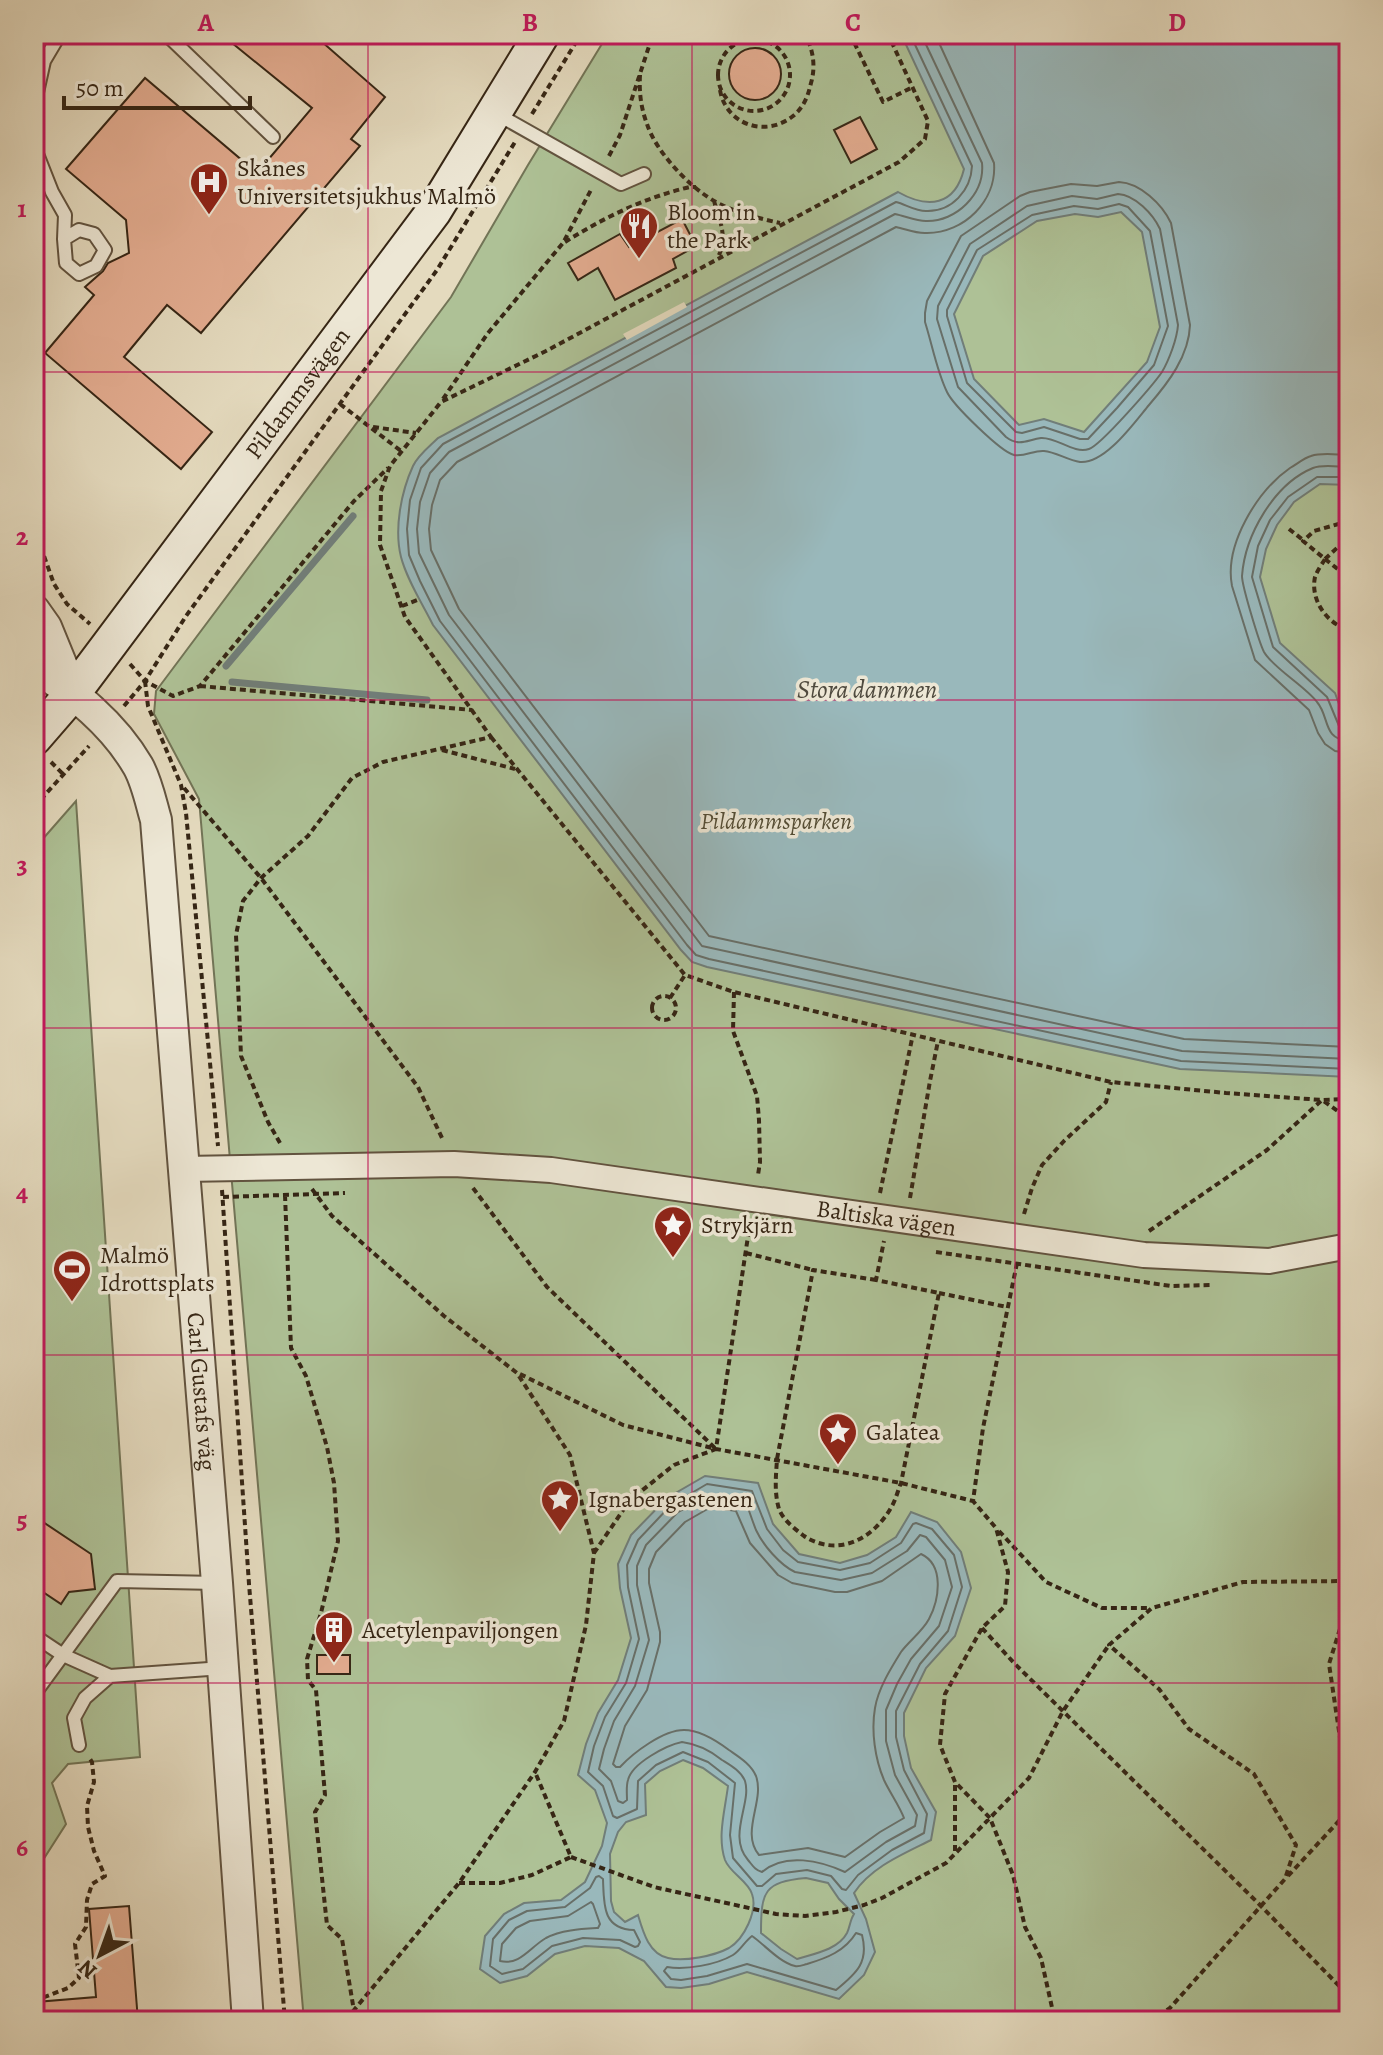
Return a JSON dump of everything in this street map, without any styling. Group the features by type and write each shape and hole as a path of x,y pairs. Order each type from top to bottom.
{"main road":[{"name":"Pildammsvägen","path":"34,738 73,693 434,211 508,121 542,34"}],"street":[{"name":"Carl Gustafs väg","path":"34,610 46,627 73,693"},
{"name":"Carl Gustafs väg","path":"34,666 73,693 108,726 139,768 156,820 217,1583 248,2021"},
{"name":"Baltiska vägen","path":"184,1169 454,1164 551,1170 1144,1255 1269,1261 1349,1246"}],"lane":[{"path":"60,34 44,61 36,97 37,154 65,215 64,239"},
{"path":"166,34 273,137"},
{"path":"508,121 621,184 644,174"},
{"path":"34,1686 38,1689 117,1581 217,1583"},
{"path":"39,1639 63,1655 110,1676 223,1668"},
{"path":"79,1745 74,1718 85,1698 110,1676"}],"path":[{"path":"145,681 186,616 437,270 508,121 581,34"},
{"path":"620,135 653,34"},
{"path":"719,80 722,91 737,107 748,111 770,108 786,93 790,82 790,71 779,49 756,39 732,47 719,68 719,80 722,99 734,118 751,127 765,128 780,124 805,104 812,81 811,46 805,34"},
{"path":"850,34 883,102 913,87"},
{"path":"441,402 546,351 899,162 925,139 928,121 888,34"},
{"path":"640,70 639,97 647,127 664,156 714,201 751,217 782,224"},
{"path":"200,686 354,501 390,466 417,433 488,333 563,243 595,182"},
{"path":"563,243 657,195 696,187"},
{"path":"632,197 638,236"},
{"path":"714,201 724,233 724,247 716,259"},
{"path":"340,404 401,451"},
{"path":"371,426 417,433"},
{"path":"390,466 381,491 380,545 405,617 491,737 685,975 734,992 1111,1082 1322,1100 1349,1099"},
{"path":"1303,541 1314,531 1349,521"},
{"path":"34,528 54,584 67,604 111,642 145,681 173,696 200,686 472,710"},
{"path":"1289,529 1349,578"},
{"path":"1349,544 1338,547 1325,559 1315,577 1316,601 1326,615 1341,628 1349,630"},
{"path":"402,606 420,599"},
{"path":"491,737 383,762 352,778 308,836 261,878 243,901 236,935 241,1056 268,1122 294,1166 332,1216 425,1299 517,1373 623,1425 716,1449 901,1483 973,1501 1046,1582 1102,1608 1152,1608 1243,1582 1349,1581"},
{"path":"437,750 517,769"},
{"path":"181,785 261,878 418,1087 454,1164"},
{"path":"670,998 685,975"},
{"path":"734,992 733,1031 757,1096 760,1162 753,1200"},
{"path":"660,996 670,998 676,1006 674,1014 669,1019 657,1018 652,1012 654,1000 660,996"},
{"path":"880,1196 913,1034"},
{"path":"910,1200 939,1040"},
{"path":"973,1501 983,1428 1017,1265 1024,1212 1042,1165 1106,1102 1111,1082"},
{"path":"1322,1100 1349,1119"},
{"path":"1160,1223 1267,1150 1322,1100"},
{"path":"487,1187 473,1188 547,1287 716,1449"},
{"path":"285,2021 249,1584 223,1197 347,1193"},
{"path":"285,1195 291,1348 306,1376 334,1483 338,1541 307,1659 308,1680 316,1690 325,1795 315,1812 327,1925 342,1939 354,2011"},
{"path":"876,1280 889,1220"},
{"path":"716,1449 749,1230"},
{"path":"928,1251 1171,1286 1214,1285"},
{"path":"745,1253 813,1270 1007,1307"},
{"path":"813,1270 777,1459 775,1489 780,1512 796,1530 811,1540 836,1547 855,1543 879,1526 893,1505 901,1483 939,1293"},
{"path":"345,2021 459,1883 535,1772 564,1721 586,1625 594,1553 570,1455 517,1373"},
{"path":"594,1553 630,1500 674,1465 716,1449"},
{"path":"955,1853 955,1782 940,1745 945,1694 982,1628 1005,1606 1008,1572 996,1528"},
{"path":"1349,1600 1329,1664 1349,1798"},
{"path":"459,1883 500,1883 532,1875 571,1857 654,1887 776,1914 805,1916 836,1912 882,1898 946,1863 1029,1778 1063,1711 1109,1645 1152,1608"},
{"path":"982,1628 1349,1996"},
{"path":"1109,1645 1159,1689 1189,1729 1254,1774 1296,1845 1285,1879"},
{"path":"34,2001 68,1988 79,1978 75,1944 86,1927 87,1900 92,1884 105,1876 88,1827 87,1806 94,1782 92,1762 79,1745"},
{"path":"535,1772 571,1857"},
{"path":"955,1782 990,1818 1013,1875 1025,1927 1041,1958 1055,2021"},
{"path":"1150,2021 1170,2008 1349,1810"},
{"path":"354,2011 381,2021"},
{"path":"407,2021 469,2021"}],"green space":[{"name":"Pildammsparken","path":"608,34 1349,34 1349,2021 304,2021 199,799 154,714 156,691 451,297"},
{"name":"Malmö Idrottsplats","path":"76,801 140,1757 68,1764 52,1783 66,1824 34,1874 34,849"}],"water":[{"name":"Stora dammen","path":"901,34 1349,34 1349,485 1320,484 1294,502 1277,525 1266,549 1260,577 1280,643 1335,693 1349,732 1349,1077 1180,1069 692,962 433,625 407,574 398,535 402,499 415,462 438,438 898,192 920,201 939,201 947,197 954,191 964,169","holes":["1121,212 1142,232 1160,327 1147,362 1084,432 1044,419 1019,425 974,379 954,314 983,256 1037,221 1075,214 1098,217"]},
{"path":"705,1476 758,1483 773,1524 799,1554 840,1563 867,1555 896,1537 911,1512 937,1522 961,1552 971,1588 955,1636 926,1668 904,1713 904,1736 911,1768 936,1812 931,1840 878,1868 854,1893 866,1919 875,1952 864,1975 839,1999 747,1972 709,1984 666,1987 644,1961 619,1948 585,1946 555,1954 527,1976 500,1983 480,1969 485,1936 504,1914 524,1903 561,1900 585,1882 602,1846 607,1823 595,1790 578,1775 586,1744 598,1713 618,1680 631,1638 618,1564 631,1535 667,1498","holes":["683,1760 703,1768 728,1786 722,1823 723,1851 727,1865 750,1889 753,1908 748,1924 735,1944 715,1954 682,1959 668,1958 656,1952 638,1915 625,1922 614,1912 610,1854 618,1832 626,1822 646,1815 645,1784 660,1771","806,1878 828,1883 854,1914 847,1933 838,1944 797,1959 761,1933 762,1907 764,1898 773,1886"]}],"pier":[{"path":"684,302 687,307 627,340 623,334"}],"building":[{"path":"221,34 313,34 385,97 351,139 360,146 201,333 167,305 124,357 212,432 181,469 45,353 94,295 85,287 108,263 129,253 126,220 66,169 145,78 243,161 262,167 312,108"},
{"path":"755,48 773,56 781,74 773,92 755,100 737,92 729,74 737,56"},
{"path":"860,117 877,149 851,163 834,130"},
{"name":"Bloom in the Park","path":"682,219 696,246 673,259 676,268 615,300 598,268 578,280 568,263 620,234 629,247"},
{"path":"34,1516 91,1554 95,1589 69,1592 61,1604 34,1586"},
{"name":"Acetylenpaviljongen","path":"317,1655 350,1655 350,1674 317,1674"},
{"path":"129,1906 138,2021 38,2021 36,2002 96,1997 89,1909"}],"waterway":[{"path":"226,666 353,516"},
{"path":"232,682 427,700"}],"place":[{"name":"Skånes Universitetsjukhus Malmö","path":"209,216"},
{"name":"Bloom in the Park","path":"639,260"},
{"name":"Strykjärn","path":"673,1259"},
{"name":"Malmö Idrottsplats","path":"72,1303"},
{"name":"Galatea","path":"838,1466"},
{"name":"Ignabergastenen","path":"560,1533"},
{"name":"Acetylenpaviljongen","path":"334,1664"}]}
